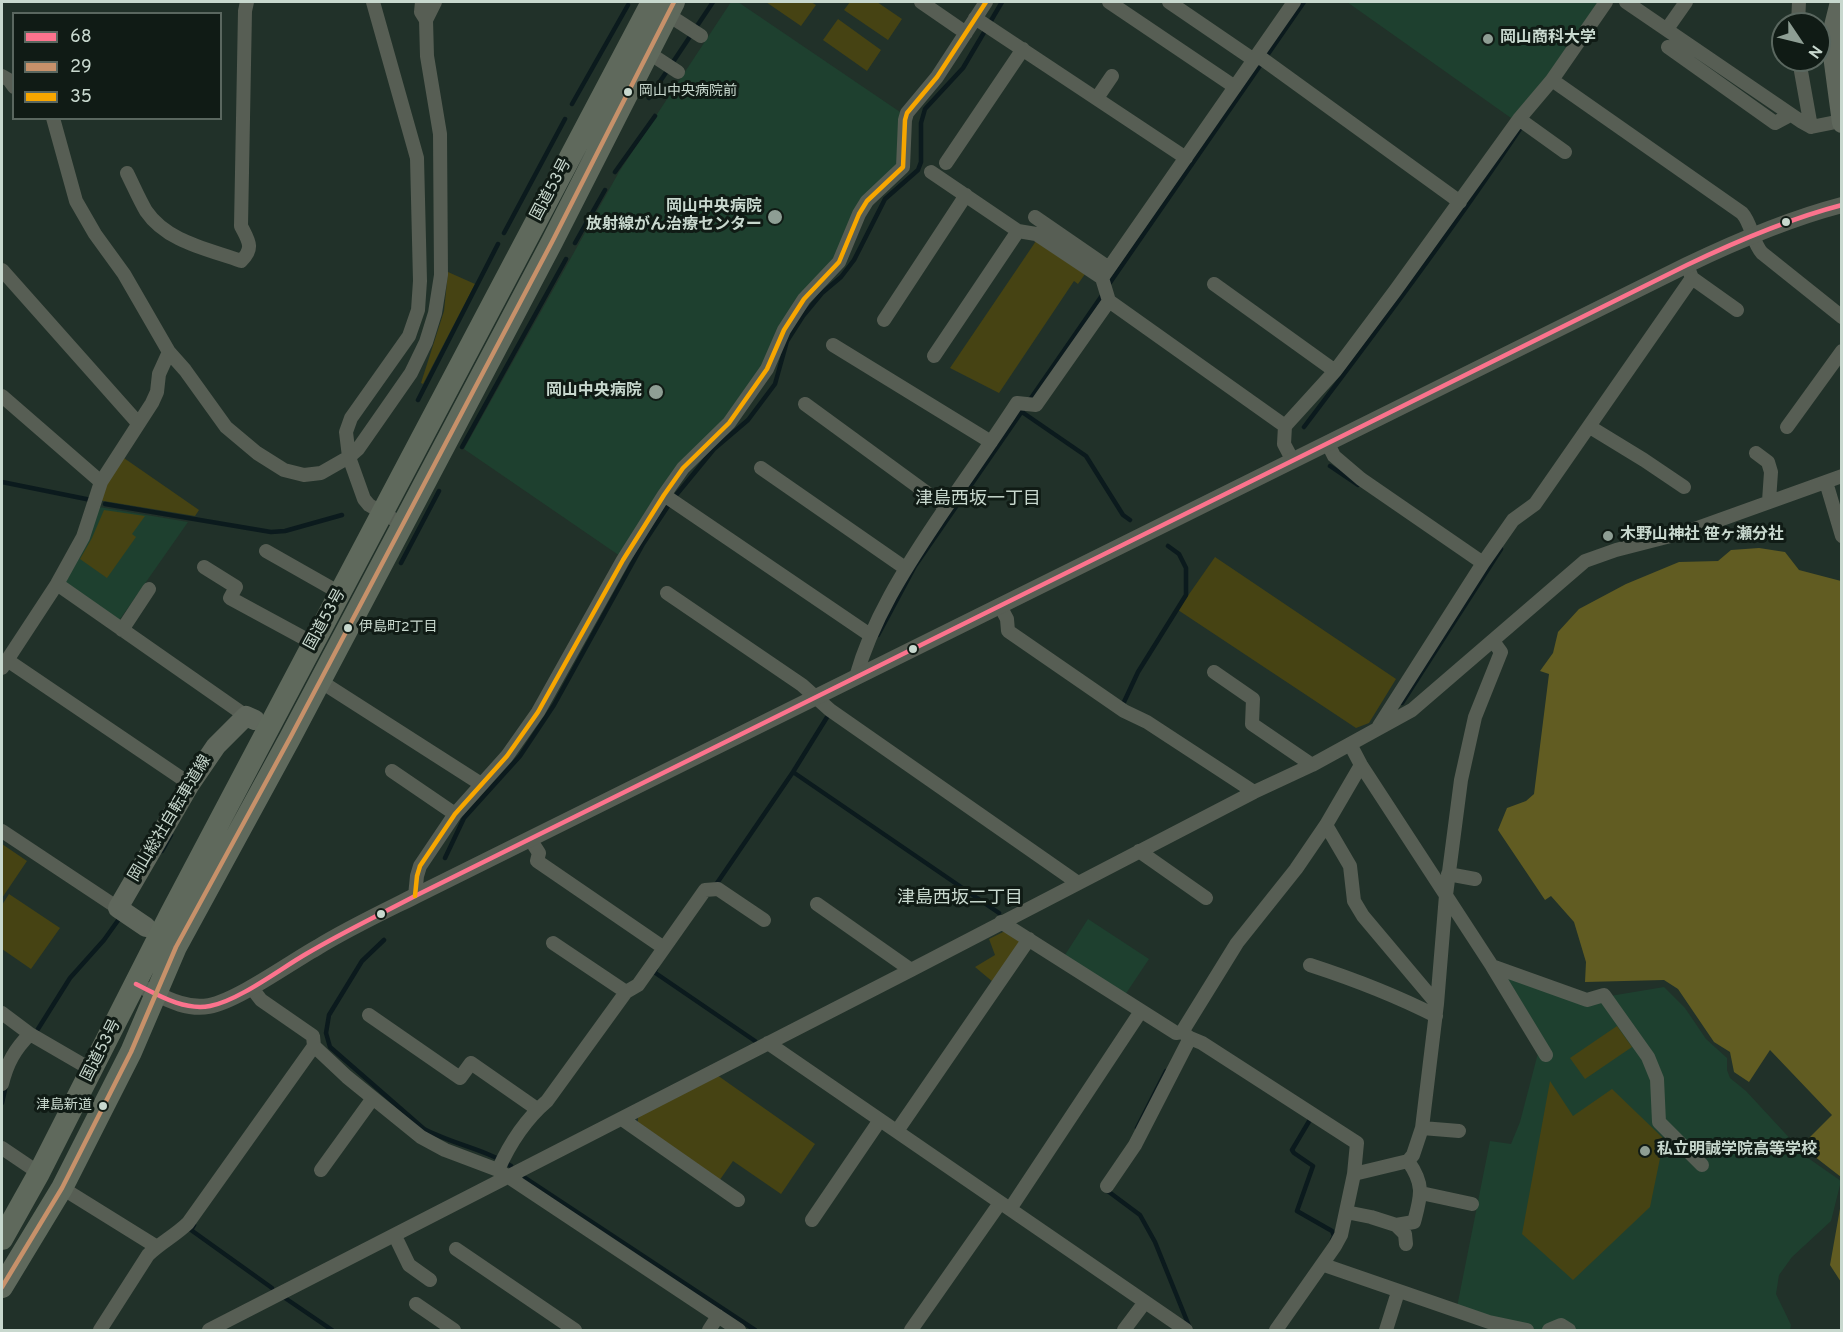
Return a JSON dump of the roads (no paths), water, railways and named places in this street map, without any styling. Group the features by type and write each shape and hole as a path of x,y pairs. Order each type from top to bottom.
{"highway":[{"name":"国道53号","path":"161,936 290,738 649,53 664,6"},
{"name":"国道53号","path":"2,1287 62,1188 131,1052 161,936 257,721 313,643 570,155 664,6"},
{"name":"国道53号","path":"2,1239 92,1071 146,989"},
{"path":"2,1270 41,1207 97,1102 118,1079"}],"main road":[{"path":"1840,2 1833,30 1832,48 1841,122"},
{"name":"岡山総社自転車道線","path":"118,908 190,784 216,746 257,721"},
{"path":"118,908 161,936"}],"street":[{"path":"127,173 147,212 162,229 179,239 241,261 248,254 250,243 241,226 247,2"},
{"path":"373,2 417,158 420,281 418,310 409,336 351,418 346,432 349,458 364,500 402,524"},
{"path":"422,2 421,12 426,20"},
{"path":"53,120 76,201 95,234 124,274 169,352 185,370 226,428 257,453 284,470 304,475 321,473 349,458 358,449 411,373 426,342 435,313 441,275 440,134 427,56 426,20 435,2"},
{"path":"921,2 966,33"},
{"path":"415,896 420,866 454,814 507,756 538,712 623,560 683,468 729,423 767,369 784,330 804,299 838,262 867,201 903,167 907,113 937,76 977,19 986,2"},
{"path":"1109,2 1235,87"},
{"path":"1169,2 1260,59 1460,202"},
{"path":"856,677 870,635 905,568 1017,403 1036,405 1106,285 1186,158 1235,87 1260,59 1294,2"},
{"path":"1293,460 1284,444 1285,426 1335,371 1519,119 1552,80 1606,2"},
{"path":"1626,2 1811,127 1841,122"},
{"path":"1666,29 1686,2"},
{"path":"664,6 696,33"},
{"path":"977,19 1186,158"},
{"path":"1668,47 1775,123 1790,114"},
{"path":"946,163 1023,49"},
{"path":"649,53 673,68"},
{"path":"1801,72 1811,127"},
{"path":"1097,98 1112,76"},
{"path":"1552,80 1742,213 1762,254 1842,317"},
{"path":"1519,119 1565,152"},
{"path":"570,155 590,167"},
{"path":"931,172 1018,231 1036,234 1106,285 1285,426"},
{"path":"884,320 966,195"},
{"path":"146,989 179,1004 210,1006 251,987 321,944 415,896 1293,460 1690,272 1752,235 1793,219 1842,205"},
{"path":"1035,217 1106,285"},
{"path":"934,356 1018,231"},
{"path":"2,270 138,423"},
{"path":"1690,272 1737,310"},
{"path":"1377,729 1483,563 1513,520 1535,504 1590,427 1690,272"},
{"path":"1214,284 1335,371"},
{"path":"833,345 991,442"},
{"path":"1786,427 1842,351"},
{"path":"169,352 159,374 157,393 101,483 83,537 57,585 4,664 190,784"},
{"path":"2,396 101,483"},
{"path":"805,404 946,507"},
{"path":"1590,427 1683,487"},
{"path":"1328,444 1334,456 1361,479 1483,563"},
{"path":"1756,453 1768,462 1771,471 1769,501"},
{"path":"761,468 905,568"},
{"path":"209,1330 395,1236 503,1167 622,1119 1078,882 1312,765 1412,710 1585,561 1616,550 1686,532 1842,476"},
{"path":"1826,482 1842,536"},
{"path":"666,496 870,635"},
{"path":"266,551 340,593"},
{"path":"204,567 236,588 230,598 313,643"},
{"path":"57,585 257,721 290,738"},
{"path":"122,630 149,589"},
{"path":"668,593 802,685 830,710 1078,882"},
{"path":"1000,606 1007,620 1008,631 1124,711 1147,722 1254,792"},
{"path":"1354,1174 1407,1161 1413,1155 1422,1128 1436,1010 1448,874 1461,780 1474,717 1501,652 1493,641"},
{"path":"1214,672 1253,699 1252,724 1312,765"},
{"path":"320,681 481,784"},
{"path":"1350,744 1361,765 1492,966 1546,1055"},
{"path":"1107,1186 1135,1145 1186,1035 1237,943 1327,828 1361,765"},
{"path":"392,771 454,814"},
{"path":"1327,828 1350,866 1354,901 1362,916 1436,1010"},
{"path":"2,831 118,908"},
{"path":"530,839 539,853 537,861 664,948"},
{"path":"1139,851 1206,898"},
{"path":"1448,874 1475,879"},
{"path":"503,1167 537,1109 546,1101 626,992 638,985 705,890 714,889 764,920"},
{"path":"817,904 911,970"},
{"path":"1001,922 1176,1033 1202,1043 1357,1143 1354,1174 1341,1235 1324,1265 1276,1330"},
{"path":"897,1131 1029,939"},
{"path":"553,943 626,992"},
{"path":"1310,965 1436,1010"},
{"path":"1492,966 1587,1000 1604,995 1653,1067 1657,1078 1659,1122 1702,1165"},
{"path":"100,1330 148,1255 188,1223 314,1046 313,1036 261,1000 251,987"},
{"path":"911,1330 1005,1206 1141,1011"},
{"path":"2,1013 30,1034 92,1071"},
{"path":"369,1014 460,1077 471,1062 537,1109"},
{"path":"2,1084 8,1062 17,1046 30,1034"},
{"path":"768,1043 1145,1302 1169,1326 1186,1330"},
{"path":"314,1046 421,1137 445,1150 503,1167 739,1330"},
{"path":"321,1170 373,1098"},
{"path":"622,1119 738,1200"},
{"path":"812,1220 880,1120"},
{"path":"1422,1128 1459,1131"},
{"path":"2,1148 39,1173"},
{"path":"1346,1212 1396,1225 1414,1222 1421,1193 1413,1168 1407,1161"},
{"path":"62,1188 157,1246"},
{"path":"1421,1193 1472,1204"},
{"path":"1396,1225 1405,1234 1406,1244"},
{"path":"395,1236 410,1265 430,1280"},
{"path":"456,1249 575,1330"},
{"path":"1324,1265 1476,1324 1489,1322 1526,1330"},
{"path":"1386,1330 1398,1292"},
{"path":"1124,1330 1145,1302"},
{"path":"416,1304 454,1330"},
{"path":"709,1330 718,1316"},
{"path":"1549,1330 1561,1325 1569,1330"}],"waterway":[{"path":"649,98 713,2"},
{"path":"445,858 464,818 520,756 554,705 643,544 672,500 714,449 748,420 775,384 787,341 803,316 822,293 841,277 854,260 885,199 918,170 921,162 921,123 925,109 963,68 1002,2"},
{"path":"1107,287 1304,2"},
{"path":"572,104 628,5"},
{"path":"615,172 655,116"},
{"path":"504,233 565,119"},
{"path":"1304,427 1415,278 1522,126"},
{"path":"575,243 605,190"},
{"path":"418,400 498,244"},
{"path":"462,447 566,259"},
{"path":"878,635 915,566 1103,294"},
{"path":"1022,412 1086,456 1123,515 1130,520"},
{"path":"1330,466 1358,485"},
{"path":"2,482 91,500"},
{"path":"401,563 439,491"},
{"path":"105,504 271,532 285,531 342,515"},
{"path":"1124,702 1138,672 1186,595 1186,568 1179,554 1168,546"},
{"path":"1402,703 1501,549"},
{"path":"715,886 793,772 829,714"},
{"path":"793,772 999,913"},
{"path":"162,851 171,835"},
{"path":"38,1029 70,978 104,940 119,919"},
{"path":"384,940 362,961 329,1015 326,1033 330,1047 424,1129 490,1155 511,1166"},
{"path":"656,969 654,972 755,1041"},
{"path":"1137,1128 1166,1071"},
{"path":"2,1103 6,1085"},
{"path":"1309,1117 1311,1118 1292,1150 1313,1166 1297,1211 1332,1231 1334,1236 1332,1240"},
{"path":"525,1178 755,1330"},
{"path":"1105,1189 1140,1215 1155,1242 1189,1326"},
{"path":"194,1225 191,1230 272,1288"},
{"path":"285,1298 332,1330"}],"place":[{"name":"岡山商科大学","path":"1488,39"},
{"name":"岡山中央病院前","path":"628,92"},
{"name":"岡山中央病院 放射線がん治療センター","path":"775,217"},
{"name":"岡山中央病院","path":"656,392"},
{"name":"木野山神社 笹ヶ瀬分社","path":"1608,536"},
{"name":"伊島町2丁目","path":"348,628"},
{"name":"津島新道","path":"103,1106"},
{"name":"私立明誠学院高等学校","path":"1645,1151"}],"district":[{"name":"津島西坂一丁目","path":"978,500"},
{"name":"津島西坂二丁目","path":"960,899"}]}
